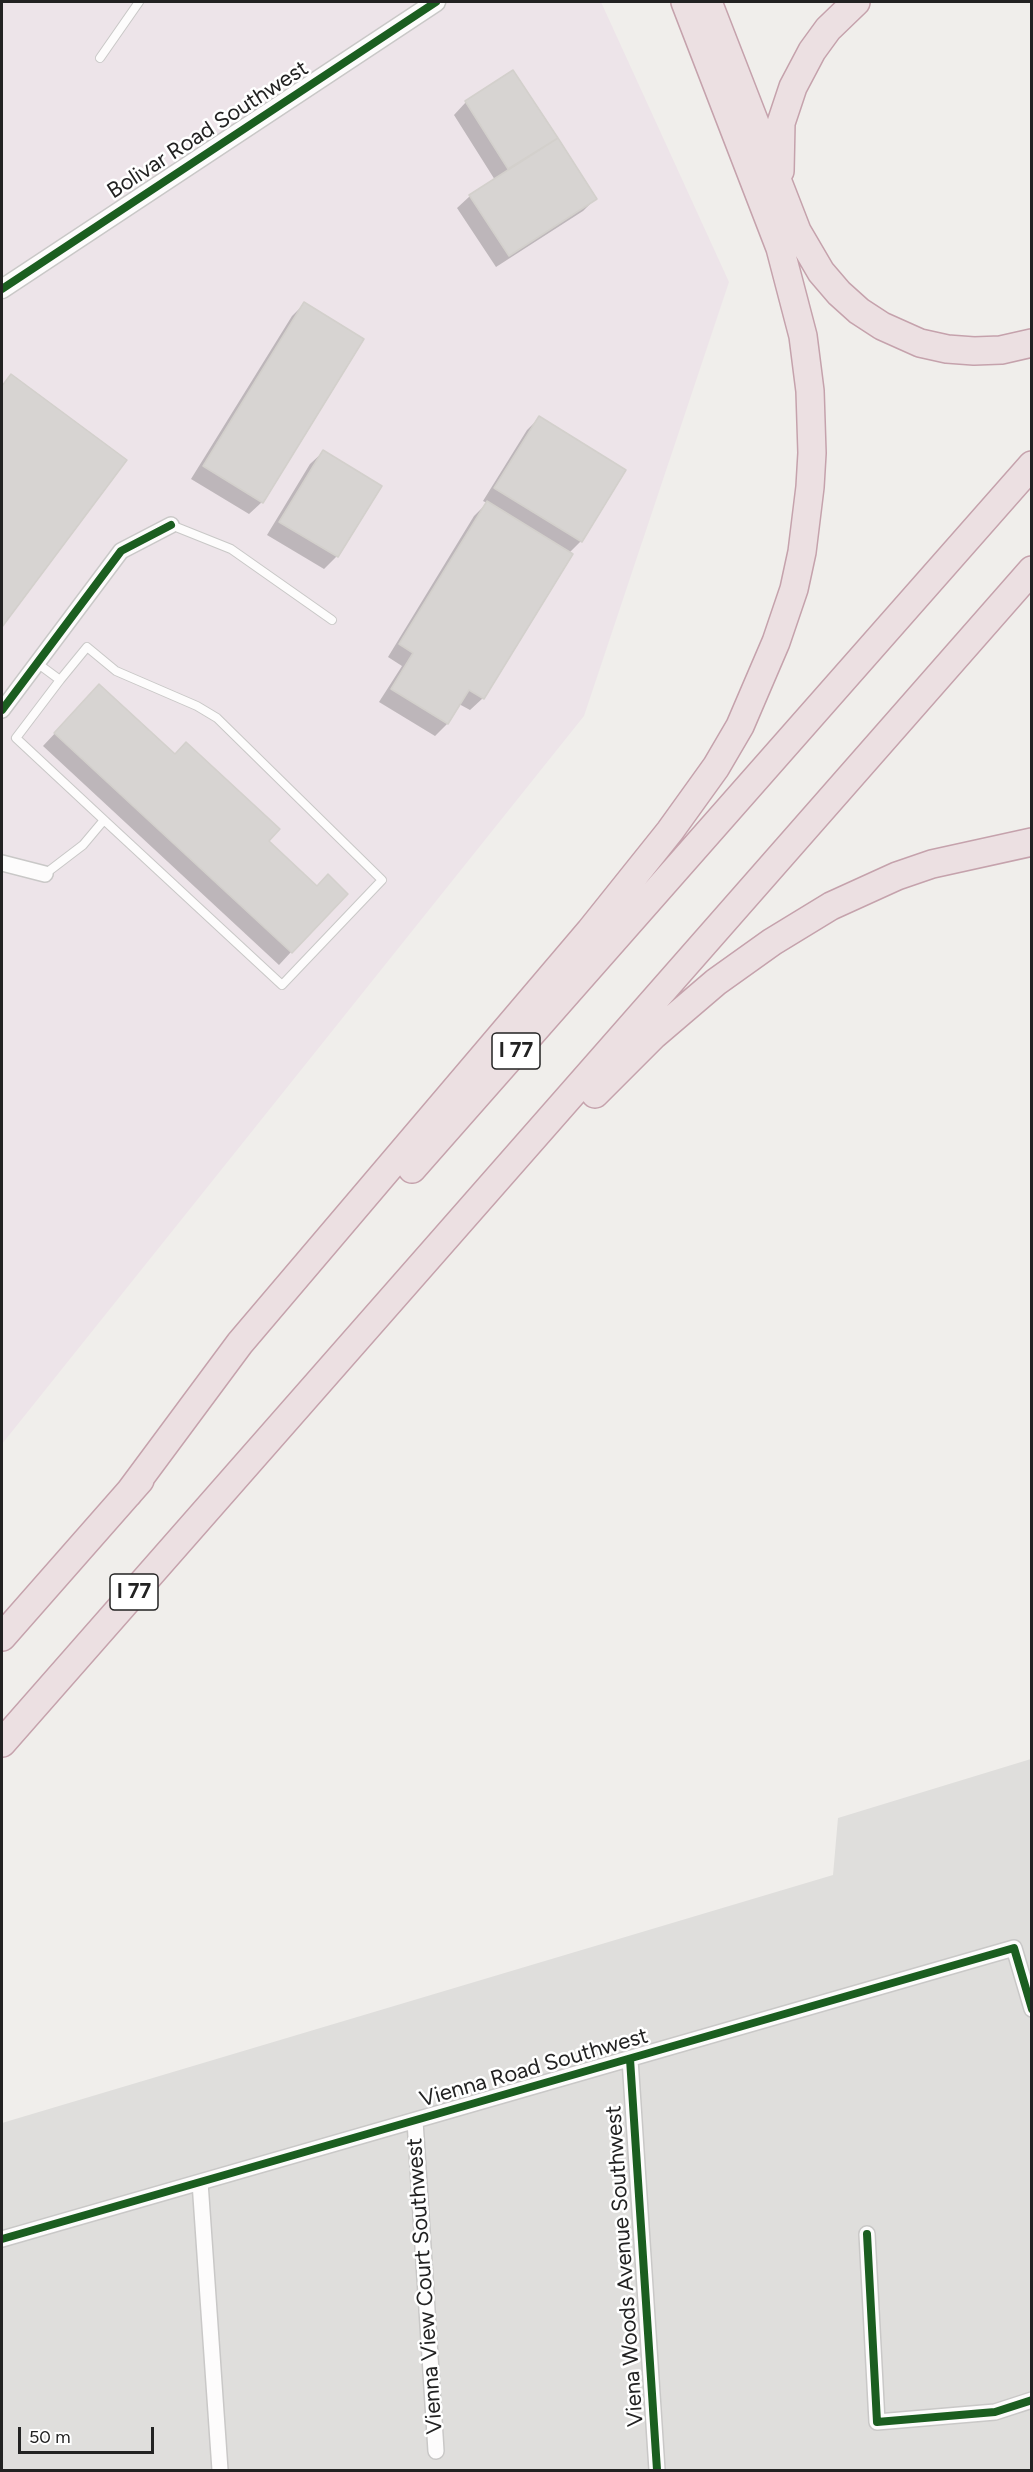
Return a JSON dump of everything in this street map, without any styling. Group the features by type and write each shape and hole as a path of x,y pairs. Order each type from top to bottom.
{"highway":[{"path":"128,1494 240,1343 590,931 670,831 716,766 740,726 772,652 794,589 807,520 812,453 808,369 798,309 780,248 685,2"},
{"path":"708,2 789,211 806,249 830,282 859,311 895,333 920,343 974,351 1001,350 1032,344"},
{"path":"789,211 780,162 781,123 794,87 812,51 828,29 856,2"},
{"name":"I 77","path":"2,1637 1032,465"},
{"name":"I 77","path":"2,1743 1032,570"},
{"path":"267,1441 330,1390 599,1089 654,1035 716,982 799,924 865,890 932,864 1032,842"}],"street":[{"name":"Bolivar Road Southwest","path":"2,289 425,5"},
{"path":"2,710 121,551 171,525"},
{"path":"2,863 45,874"},
{"name":"Vienna Road Southwest","path":"2,2239 1014,1948 1032,2009"},
{"name":"Viena Woods Avenue Southwest","path":"630,2059 657,2470"},
{"name":"Vienna View Court Southwest","path":"415,2121 436,2451"},
{"path":"200,2182 220,2470"},
{"path":"867,2234 877,2422 995,2412 1032,2400"}],"lane":[{"path":"100,58 138,2"},
{"path":"171,525 231,549 332,620"},
{"path":"87,647 116,671 198,706 217,718 382,880 282,985 104,820 16,738 87,647"},
{"path":"37,663 60,680"},
{"path":"45,874 83,845 104,820"}],"shaded area":[{"path":"2,2 601,2 729,282 584,716 2,1444"},
{"path":"1031,1759 1031,2470 2,2470 2,2123 833,1875 838,1818"}],"building":[{"path":"513,70 558,138 508,169 465,101"},
{"path":"558,138 597,199 509,256 469,195"},
{"path":"304,302 364,339 263,503 203,466"},
{"path":"11,374 127,460 2,627 2,386"},
{"path":"539,416 626,470 582,542 494,488"},
{"path":"323,450 382,486 338,557 279,522"},
{"path":"487,501 573,554 484,699 469,690 448,724 391,689 413,653 399,644"},
{"path":"99,684 175,754 186,742 280,829 269,841 317,886 328,874 348,894 292,953 54,733"}],"cycle path":[{"path":"2,289 436,2"},
{"path":"2,710 121,551 171,525"},
{"path":"2,2239 1014,1948 1032,2009"},
{"path":"630,2059 657,2470"},
{"path":"867,2234 877,2422 995,2412 1032,2400"}]}
